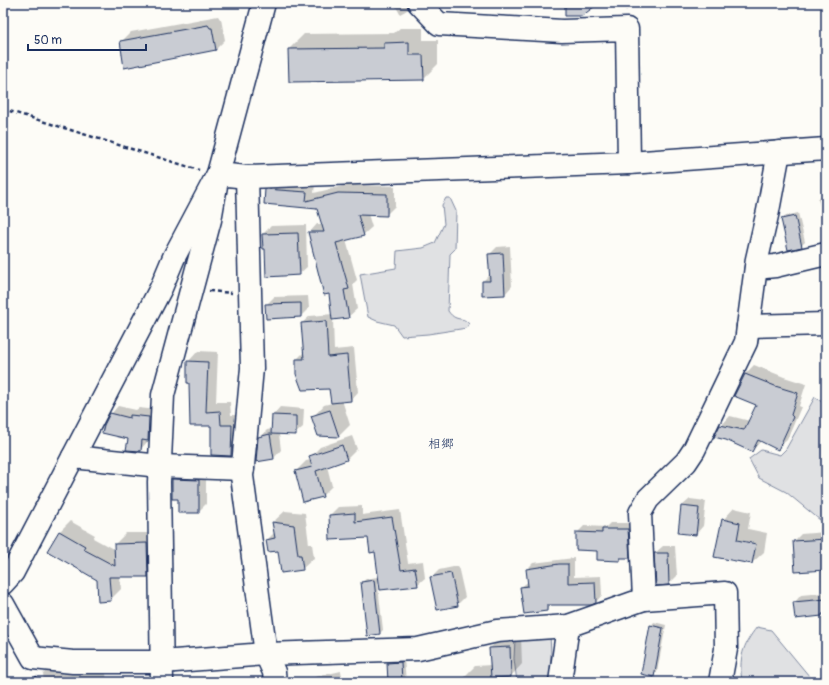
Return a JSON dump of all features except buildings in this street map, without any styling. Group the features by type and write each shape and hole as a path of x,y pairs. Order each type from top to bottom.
{"street":[{"path":"162,672 160,466 163,395 210,220 218,174 264,3"},
{"path":"419,3 439,24 562,31 627,28 630,163"},
{"path":"218,174 247,177 630,163 826,149"},
{"path":"644,599 640,513 648,499 686,462 694,450 746,342 756,268 779,152"},
{"path":"3,583 14,572 161,288 174,257 218,174"},
{"path":"247,177 252,368 242,476 266,654 274,672 275,682"},
{"path":"756,268 775,266 826,254"},
{"path":"748,326 826,324"},
{"path":"73,457 160,466 243,469"},
{"path":"3,604 32,658 162,672 266,654 418,650 497,631 568,626 644,599 725,593 726,649 720,682"},
{"path":"560,682 568,626"}],"path":[{"path":"3,109 218,174"}],"shaded area":[{"path":"446,198 450,198 456,211 455,249 450,254 448,311 454,317 464,320 469,324 467,328 402,336 394,325 368,317 360,274 396,268 397,251 423,248 435,243 444,224 442,205"},
{"path":"815,397 826,405 826,525 786,492 759,478 749,459 761,450 780,455 786,449"},
{"path":"757,627 771,630 814,682 742,682 741,659 748,640"},
{"path":"550,635 551,654 549,682 517,682 514,659 515,639"}],"district":[{"name":"相郷","path":"441,443"}]}
